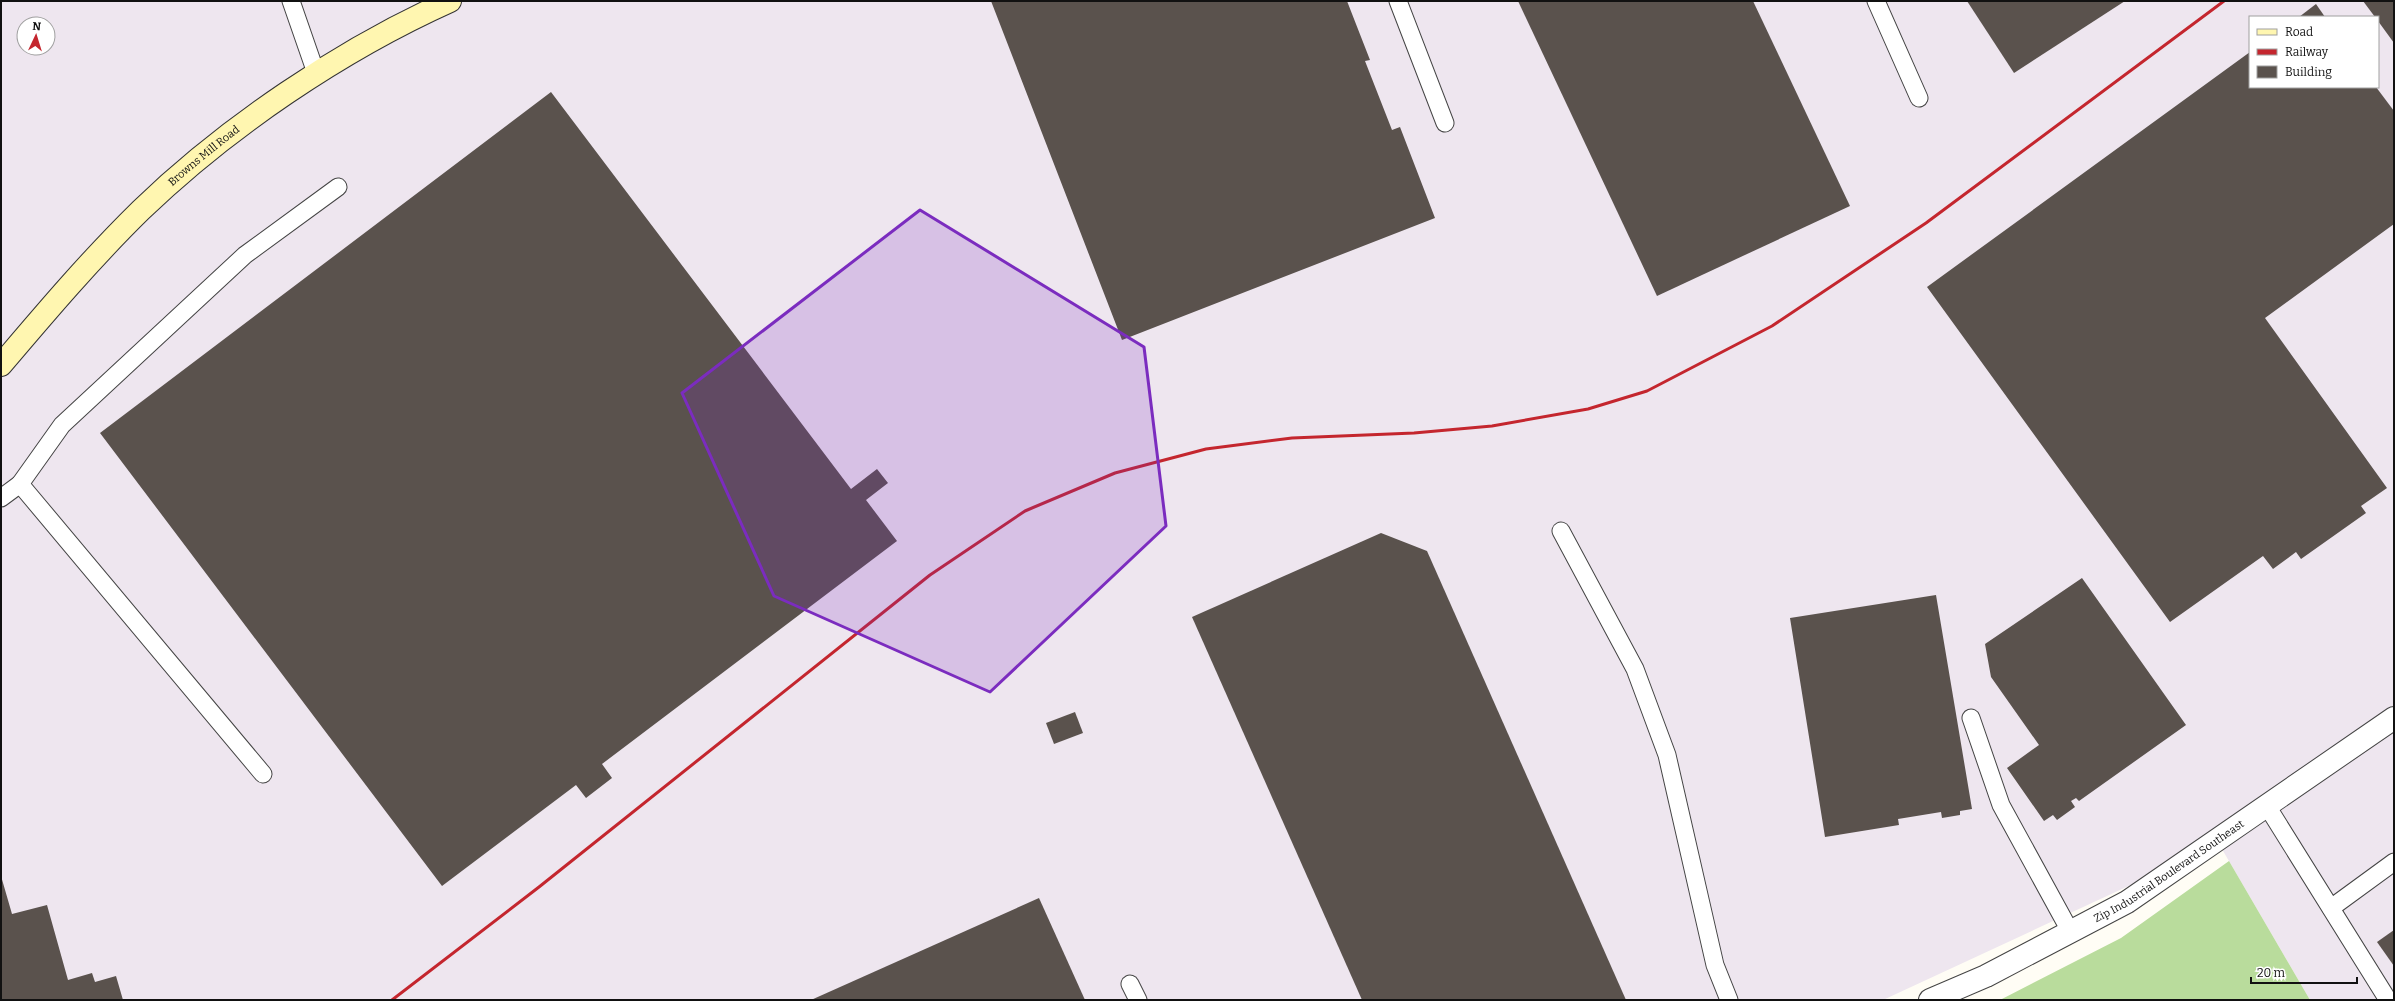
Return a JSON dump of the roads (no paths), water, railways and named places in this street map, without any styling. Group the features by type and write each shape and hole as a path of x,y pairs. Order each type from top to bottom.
{"street":[{"name":"Browns Mill Road","path":"1,365 62,293 141,210 226,137 316,73 413,17 450,1"},
{"name":"Zip Industrial Boulevard Southeast","path":"1930,1000 1986,976 2127,902 2394,718"}],"lane":[{"path":"291,1 316,73"},
{"path":"1398,1 1445,123"},
{"path":"1876,1 1920,98"},
{"path":"1,498 20,484 62,425 245,255 338,187"},
{"path":"20,484 262,774"},
{"path":"1561,531 1635,669 1667,755 1714,965 1729,1000"},
{"path":"1971,718 2000,805 2070,931"},
{"path":"2267,806 2388,1000"},
{"path":"2331,908 2394,862"},
{"path":"1130,984 1138,1000"}],"railway":[{"path":"392,1000 539,887 930,575 1025,511 1115,473 1206,449 1292,438 1414,433 1492,426 1588,409 1647,391 1772,326 1926,223 2224,1"}]}
